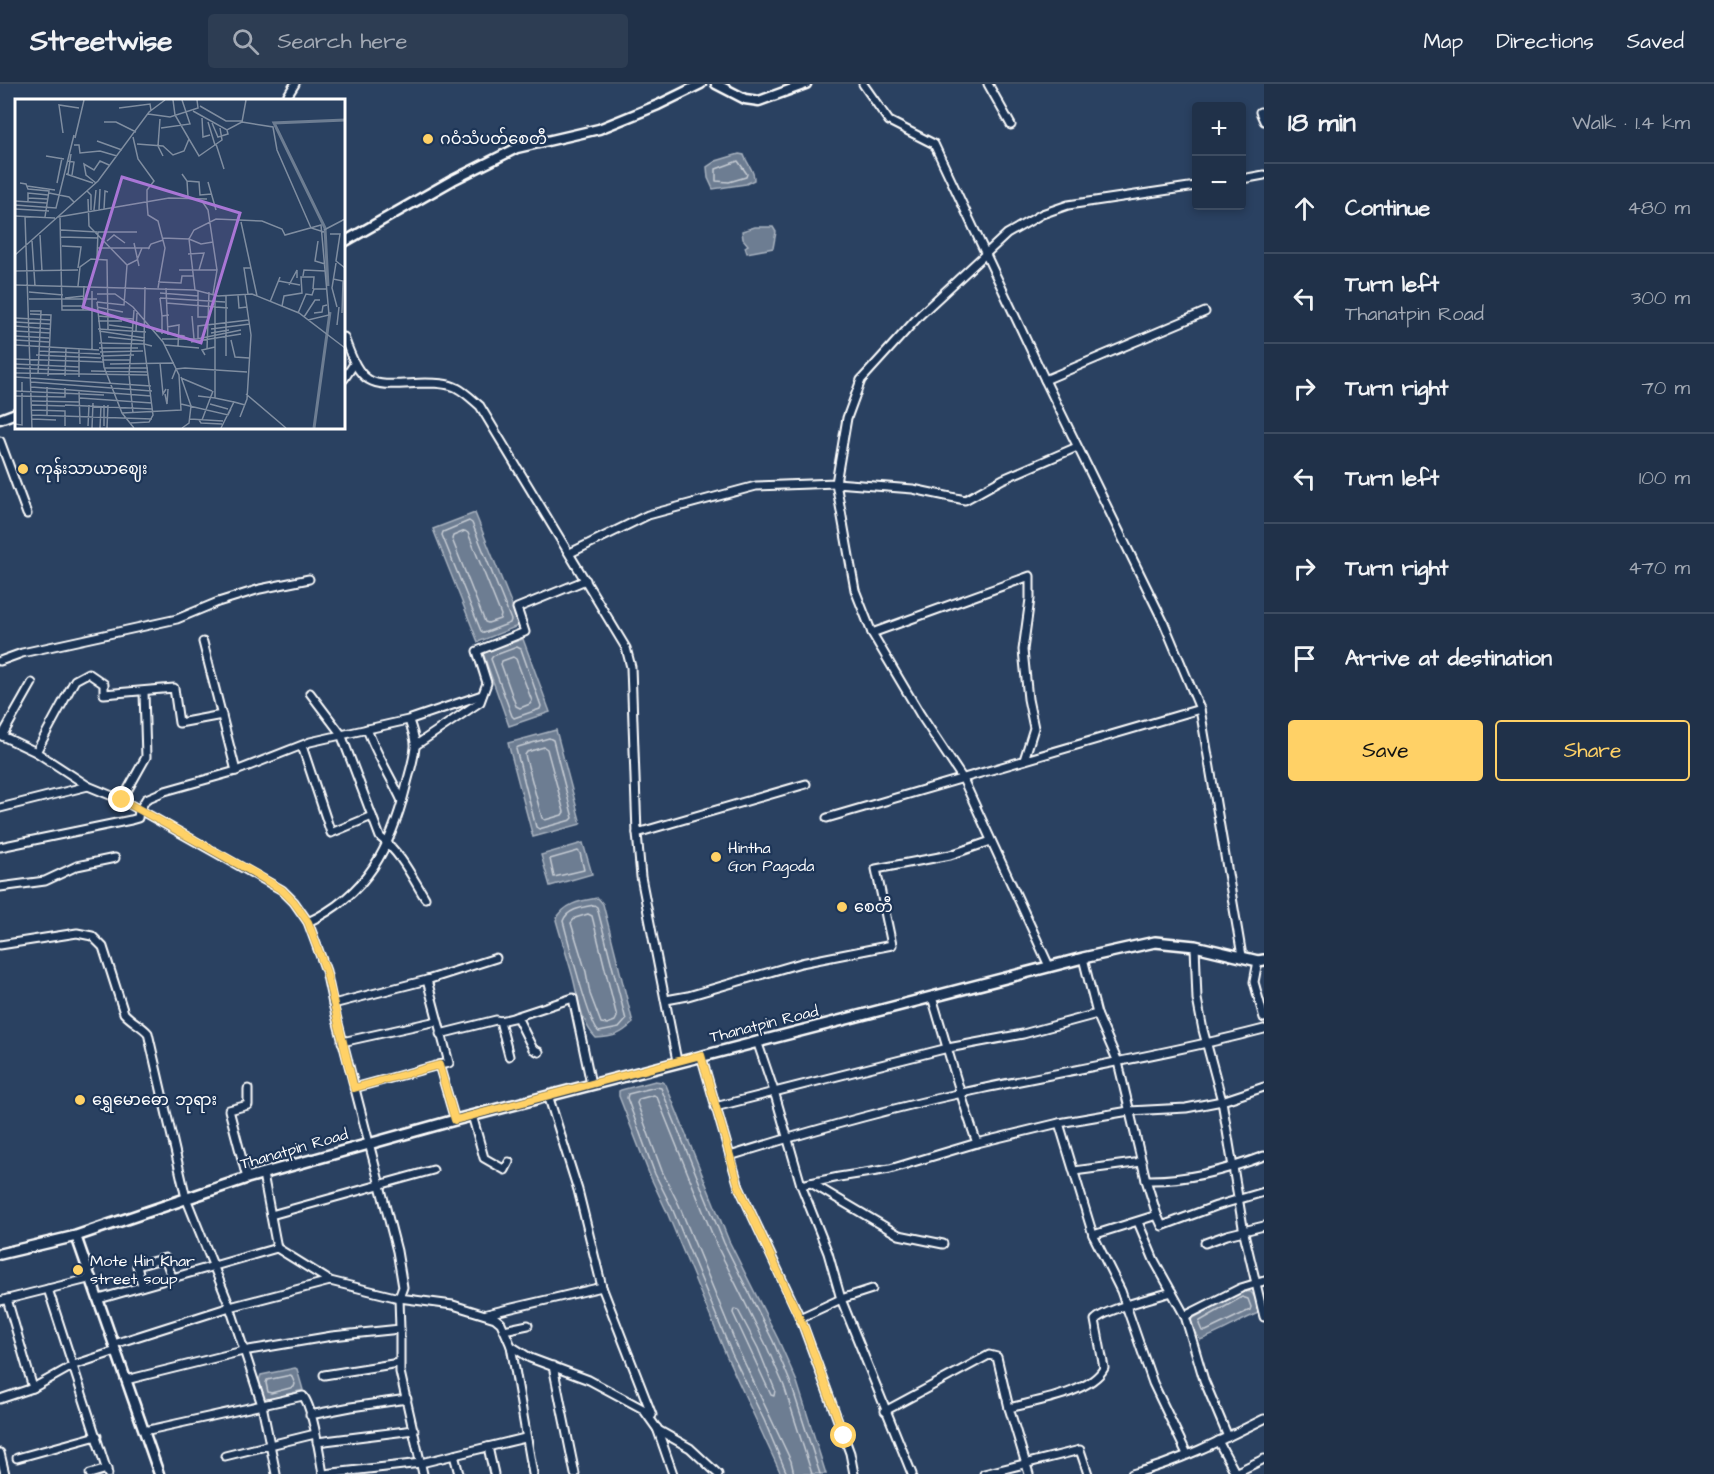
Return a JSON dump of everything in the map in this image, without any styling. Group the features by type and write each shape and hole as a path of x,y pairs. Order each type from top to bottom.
{"main road":[{"name":"Thanatpin Road","path":"0,1254 76,1236 247,1178 369,1143 1048,966 1155,942 1195,946 1261,960"}],"street":[{"path":"286,99 295,84"},
{"path":"345,241 453,180 517,148 599,129 658,105 699,84"},
{"path":"716,84 745,99 759,100 806,84"},
{"path":"863,84 889,121 934,144 1045,381 1164,623 1200,709 1242,956"},
{"path":"988,84 1011,125"},
{"path":"1260,112 1264,121"},
{"path":"1246,178 1264,175"},
{"path":"1048,966 963,778 920,714 872,633 855,590 836,483 847,418 861,380 920,315 1007,234 1042,214 1068,205 1192,187"},
{"path":"1045,381 1205,312"},
{"path":"345,340 354,364 373,383 388,386 437,382 457,388 480,406 626,648 631,667 641,878 677,1061"},
{"path":"345,377 354,364"},
{"path":"0,419 15,413"},
{"path":"0,441 27,514"},
{"path":"570,553 648,515 756,486 836,483 913,489 964,500 1003,479 1077,447"},
{"path":"872,633 1030,576 1030,599 1023,650 1028,699 1034,728 1024,760"},
{"path":"0,661 22,653 177,619 218,602 260,589 309,579"},
{"path":"416,745 480,702 487,683 477,651 525,632 517,608 586,580"},
{"path":"203,642 236,771"},
{"path":"36,752 75,680 88,673 104,684 104,694 174,688 179,723 222,716"},
{"path":"32,683 1,735 36,752 88,786 122,800 282,890 308,922 326,971 342,1042 380,1183 403,1287 399,1298 399,1363 423,1474"},
{"path":"122,800 146,757 144,692"},
{"path":"310,693 341,735 380,837 388,843 406,867 425,898"},
{"path":"0,847 138,818 139,811 146,800 165,792 236,771 302,746 409,720 482,695"},
{"path":"827,818 1200,709"},
{"path":"308,922 321,916 362,883 388,843 402,801 416,745 409,720"},
{"path":"367,729 402,801"},
{"path":"302,746 331,834 372,816"},
{"path":"638,833 806,784"},
{"path":"0,808 88,786"},
{"path":"666,1000 725,986 801,963 892,945 876,869 950,855 991,841"},
{"path":"0,887 45,881 77,867 115,858"},
{"path":"0,945 77,933 92,936 103,947 124,1013 148,1033 186,1198 215,1265 230,1307 262,1406 276,1474"},
{"path":"1195,946 1197,999 1206,1044 1222,1101 1244,1233 1260,1282 1264,1317"},
{"path":"333,1004 427,980 496,958"},
{"path":"1083,958 1097,1014 1118,1062 1146,1179 1162,1226 1264,1192"},
{"path":"1261,960 1254,982 1264,1018"},
{"path":"354,1088 449,1063 427,980"},
{"path":"932,997 959,1094 977,1143"},
{"path":"440,1034 496,1020 501,1021 573,998 591,1084"},
{"path":"715,1107 948,1048 1023,1034 1097,1014"},
{"path":"515,1017 533,1049 539,1052"},
{"path":"342,1042 437,1021"},
{"path":"501,1021 509,1056"},
{"path":"730,1156 788,1138 959,1094 1206,1044 1264,1029"},
{"path":"757,1041 801,1185 828,1253 841,1299 912,1474"},
{"path":"701,1055 739,1187 801,1320 850,1453 854,1474"},
{"path":"439,1065 455,1120"},
{"path":"801,1185 891,1169 977,1143 1059,1123 1129,1111 1186,1108 1222,1101 1264,1087"},
{"path":"247,1178 229,1110 248,1105 248,1089"},
{"path":"548,1095 578,1190 602,1287 674,1474"},
{"path":"472,1115 484,1158 505,1170 509,1162"},
{"path":"1059,1123 1093,1235 1121,1291 1153,1383 1187,1454"},
{"path":"1146,1179 1169,1180 1234,1167 1264,1156"},
{"path":"1074,1171 1142,1162"},
{"path":"271,1215 433,1170"},
{"path":"262,1174 277,1248"},
{"path":"811,1183 899,1235 943,1244"},
{"path":"1093,1235 1157,1215"},
{"path":"1138,1222 1154,1260 1185,1316 1204,1380 1228,1437"},
{"path":"1205,1243 1264,1226"},
{"path":"76,1236 159,1474"},
{"path":"99,1299 277,1248 330,1281 399,1298 453,1305 499,1320 511,1346 533,1474"},
{"path":"142,1286 136,1266 165,1258 172,1277"},
{"path":"33,1388 4,1300 92,1278"},
{"path":"0,1399 33,1388 74,1365 115,1347 230,1307 330,1281"},
{"path":"1185,1316 1241,1288 1260,1282"},
{"path":"485,1315 602,1287"},
{"path":"48,1289 108,1471 90,1474"},
{"path":"801,1320 804,1316 841,1299 872,1289"},
{"path":"1009,1408 1082,1387 1097,1378 1104,1368 1095,1320 1098,1316 1172,1292"},
{"path":"504,1330 528,1325"},
{"path":"126,1380 243,1351 332,1336 400,1329"},
{"path":"511,1346 530,1358 589,1380 643,1410 658,1430 690,1448 718,1474"},
{"path":"885,1410 988,1355 997,1357 1009,1408 1029,1474"},
{"path":"324,1375 399,1363"},
{"path":"553,1366 574,1474"},
{"path":"144,1431 303,1396 306,1398 323,1474 421,1463 525,1438"},
{"path":"310,1415 407,1399"},
{"path":"1132,1474 1157,1467 1218,1442 1264,1419"},
{"path":"225,1456 316,1438 414,1430"},
{"path":"17,1458 97,1436"},
{"path":"1218,1442 1235,1474 1264,1459"},
{"path":"488,1447 494,1474"},
{"path":"984,1474 1080,1450 1088,1474"},
{"path":"0,1453 5,1474"},
{"path":"454,1455 459,1474"}],"water":[{"path":"739,154 744,155 754,180 746,184 713,189 708,178 707,167 716,161"},
{"path":"755,227 773,227 776,232 773,248 747,253 745,247 748,245 743,239 742,231"},
{"path":"475,513 520,625 478,642 433,529"},
{"path":"523,639 550,712 509,726 483,653"},
{"path":"556,730 581,824 533,837 508,743"},
{"path":"583,843 592,874 550,886 541,855"},
{"path":"598,898 603,904 633,1023 616,1035 596,1038 583,1016 556,920 568,906"},
{"path":"655,1081 666,1085 729,1241 797,1382 826,1474 781,1474 727,1357 650,1176 619,1096 621,1090"},
{"path":"1242,1291 1251,1292 1256,1299 1258,1313 1200,1340 1190,1320"},
{"path":"295,1368 303,1390 264,1399 259,1380 261,1375"}],"place":[{"name":"ဂဝံသံပတ်စေတီ","path":"428,139"},
{"name":"ကုန်းသာယာဈေး","path":"23,469"},
{"name":"Hintha Gon Pagoda","path":"716,857"},
{"name":"စေတီ","path":"842,907"},
{"name":"ရွှေမောဓော ဘုရား","path":"80,1100"},
{"name":"Mote Hin Khar street soup","path":"78,1270"}],"route":[{"path":"122,800 254,873 282,890 294,902 308,922 326,971 354,1088 439,1065 455,1120 701,1055 739,1187 805,1330 844,1436"}]}
